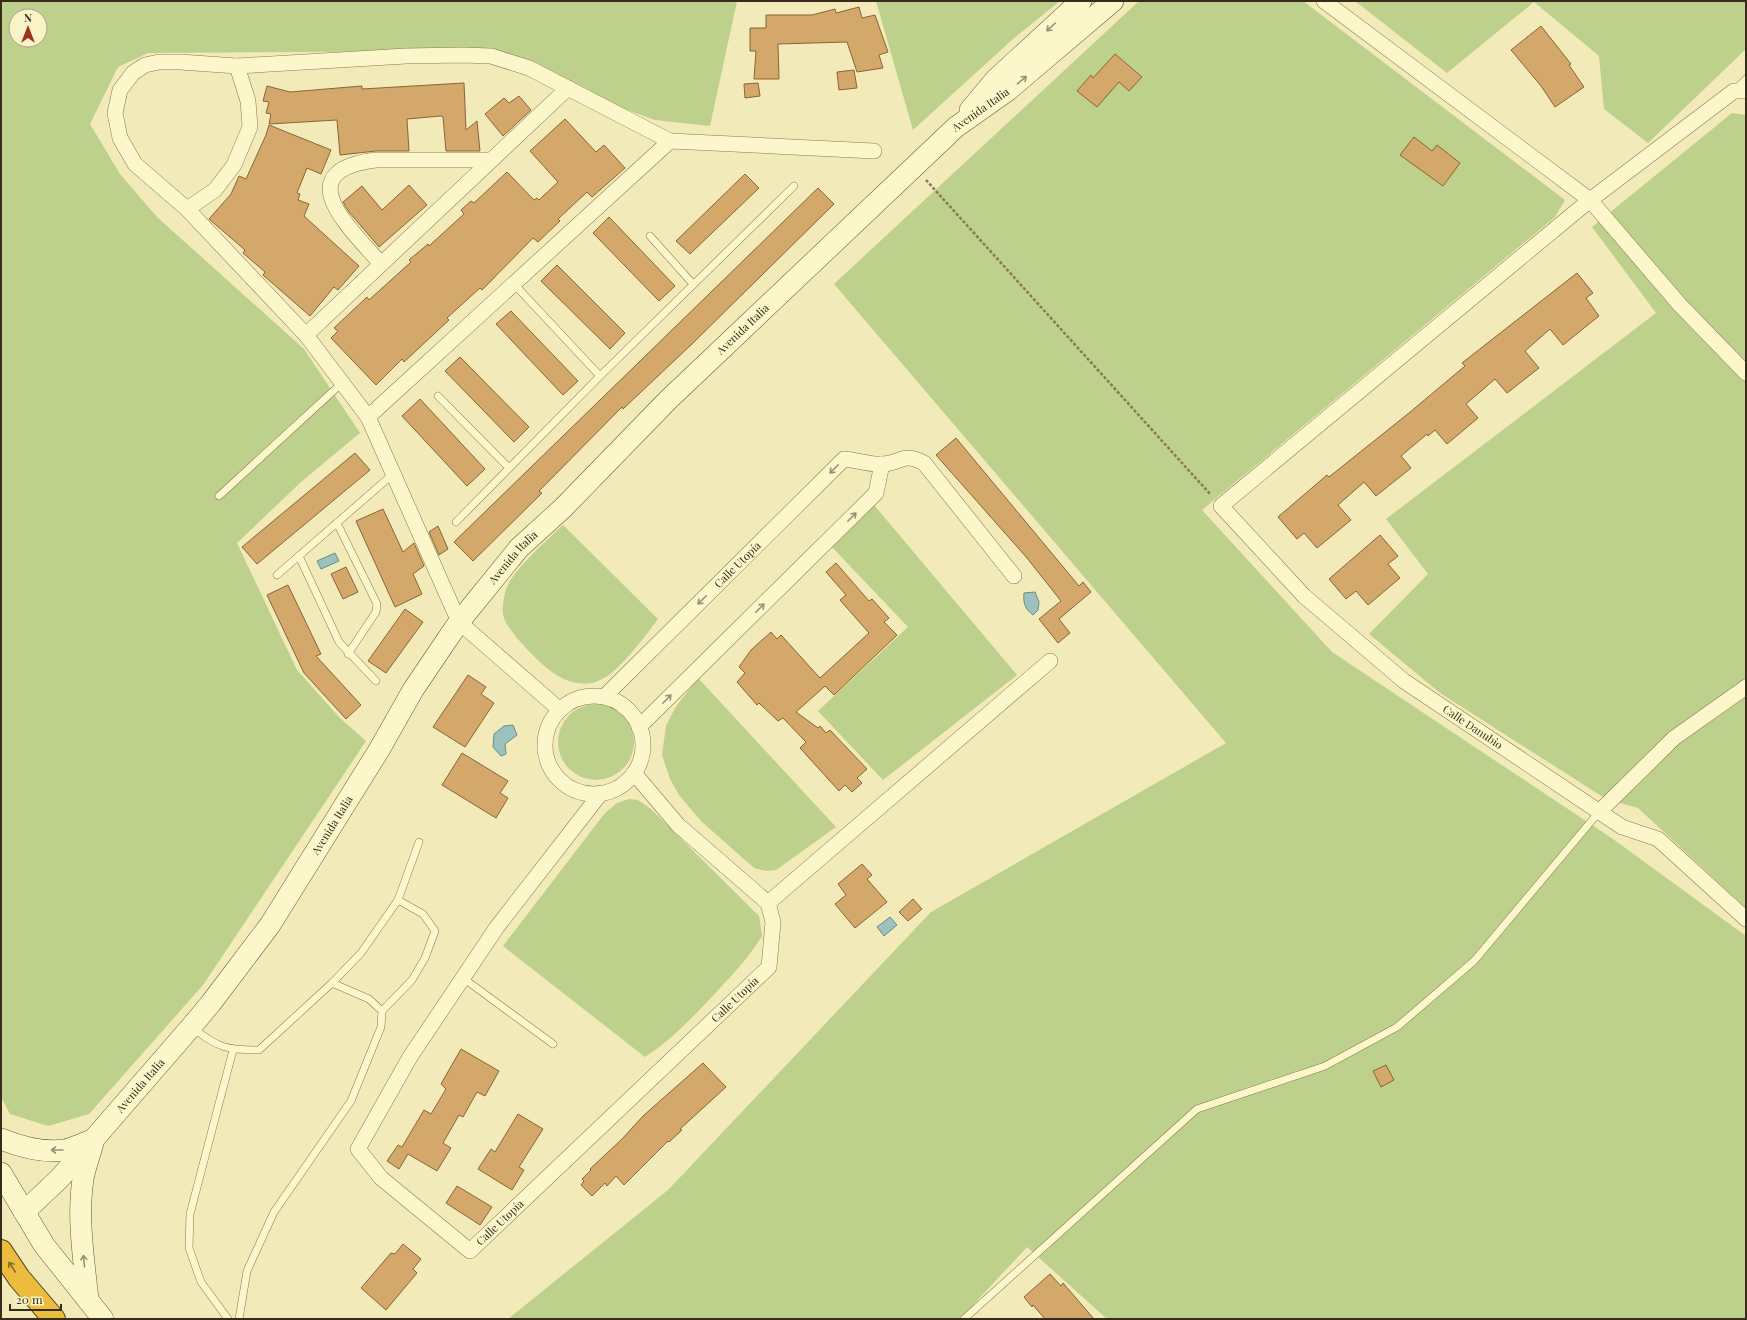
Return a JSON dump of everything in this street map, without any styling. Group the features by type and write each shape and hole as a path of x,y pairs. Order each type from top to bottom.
{"highway":[{"path":"1,1251 19,1278 54,1319"}],"street":[{"path":"956,127 996,79 1081,1"},
{"name":"Avenida Italia","path":"24,1212 60,1178 191,1027 270,925 379,750 413,690 459,622 518,548 563,508 685,383 956,127 1008,91 1113,1"},
{"path":"1324,1 1590,200 1680,305 1746,372"},
{"path":"560,710 459,622 368,417 306,335 187,209 135,164 120,138 115,113 120,90 133,73 145,65 180,62 237,66 406,56 483,56 508,61 529,68 670,142 874,151"},
{"path":"187,209 215,190 234,165 250,127 248,101 237,66"},
{"path":"306,335 489,160 568,88"},
{"path":"1220,506 1590,200 1740,91"},
{"path":"368,417 670,142"},
{"path":"381,264 341,217 330,197 330,186 333,177 340,171 359,162 376,160 489,160"},
{"name":"Calle Utopía","path":"604,697 844,458 882,464 903,458 914,458 924,463 1014,576"},
{"path":"639,727 876,493 882,464"},
{"name":"Calle Danubio","path":"1220,506 1304,596 1404,681 1599,812 1622,826 1658,839 1746,919"},
{"path":"634,773 678,825 768,903 1050,660"},
{"path":"1599,812 1674,738 1746,687"},
{"path":"581,697 604,697 614,700 627,708 637,721 642,736 643,751 634,773 616,789 601,793 585,793 570,787 557,777 548,763 544,747 547,731 554,716 566,704 581,697"},
{"name":"Calle Utopía","path":"601,793 497,927 410,1058 358,1149 380,1178 470,1251 768,966 773,922 768,903"},
{"path":"1,1139 19,1146 43,1150 66,1150 95,1139"},
{"path":"88,1300 82,1237 83,1179 95,1139"},
{"path":"1,1173 44,1245 103,1319"}],"lane":[{"path":"1740,91 1746,79"},
{"path":"456,522 600,376 794,186"},
{"path":"650,236 694,284"},
{"path":"514,284 600,376"},
{"path":"219,496 342,383"},
{"path":"438,396 509,468"},
{"path":"277,575 393,474"},
{"path":"337,523 377,604 376,612 348,654"},
{"path":"299,556 339,642 348,654 376,681"},
{"path":"964,1319 1197,1109 1325,1066 1397,1027 1474,961 1599,812"},
{"path":"191,1027 210,1042 233,1050 259,1050 332,983 361,954 398,900 419,842"},
{"path":"239,1319 247,1271 274,1212 351,1100 381,1027 382,1011 412,980 425,958 435,931 424,914 398,900"},
{"path":"463,978 553,1044"},
{"path":"332,983 370,999 382,1011"},
{"path":"228,1319 201,1282 189,1248 190,1214 233,1050"}],"path":[{"path":"914,168 1220,506"}],"green space":[{"path":"1,1 737,1 710,126 655,120 465,51 148,53 118,67 90,124 120,174 157,217 304,349 360,433 301,482 237,543 297,670 340,718 366,741 203,985 89,1114 48,1126 10,1114 1,1097"},
{"path":"876,1 1060,1 1013,39 913,130"},
{"path":"1139,1 1303,1 1565,200 1555,217 1202,510 1332,652 1613,839 1746,936 1746,1319 1107,1319 1027,1247 960,1319 508,1319 668,1190 931,912 1226,743 834,284"},
{"path":"1355,1 1746,1 1746,49 1648,143 1604,109 1599,56 1534,2 1447,73"},
{"path":"1732,113 1746,115 1746,908 1638,808 1606,799 1440,693 1369,634 1428,574 1386,519 1656,313 1592,227"},
{"path":"874,505 1017,675 883,780 818,711 908,627 831,546"},
{"path":"563,525 658,619 639,644 614,671 606,677 593,683 583,684 573,682 553,673 537,659 513,633 507,625 503,615 504,597 511,579 532,554"},
{"path":"698,678 836,827 776,870 766,871 754,868 701,821 679,795 670,779 662,755 666,726 675,708"},
{"path":"589,704 603,704 617,710 628,721 634,735 634,749 631,757 623,769 617,774 603,780 589,780 575,774 564,763 558,749 558,735 564,721 575,710"},
{"path":"629,799 638,800 651,809 759,916 762,936 742,964 726,982 675,1034 645,1057 503,946 605,813 617,803"}],"water":[{"path":"335,553 339,561 321,569 317,561"},
{"path":"1035,592 1039,602 1038,610 1033,615 1025,606 1024,593"},
{"path":"513,725 517,735 505,744 506,754 501,756 493,747 494,734 504,726"},
{"path":"890,917 897,925 884,936 877,927"}],"building":[{"path":"859,7 862,18 875,15 888,52 879,55 883,68 857,72 847,42 778,44 779,79 754,79 756,51 750,51 750,28 766,28 766,15 812,15 835,9 836,13"},
{"path":"1541,26 1571,64 1569,65 1584,87 1555,107 1541,86 1511,50"},
{"path":"1115,54 1142,77 1129,91 1119,82 1097,107 1077,91 1091,75 1093,78"},
{"path":"854,70 857,88 839,90 837,72"},
{"path":"464,83 466,130 477,121 480,151 446,151 443,117 441,116 407,119 409,151 376,151 340,155 337,120 269,124 271,114 266,113 269,102 263,101 267,86 290,92 362,86 362,89"},
{"path":"758,83 760,96 745,98 744,84"},
{"path":"519,96 531,110 503,136 485,114 504,98 509,103"},
{"path":"565,119 596,152 604,145 625,168 592,197 587,192 558,219 560,221 538,242 533,238 482,290 480,288 447,318 449,320 404,362 402,359 376,385 331,338 338,331 334,328 367,297 369,300 411,262 409,260 428,244 429,246 464,214 461,210 471,201 474,203 507,172 534,200 537,198 539,200 558,182 530,151"},
{"path":"269,125 331,150 321,174 307,168 297,193 300,194 298,200 309,204 304,216 359,266 338,290 334,287 310,316 263,275 265,272 243,253 245,250 209,219 231,194 239,176 246,179"},
{"path":"1414,137 1432,151 1437,145 1460,163 1443,186 1400,155"},
{"path":"745,174 759,188 690,254 676,241"},
{"path":"409,185 427,205 379,247 349,212 343,202 362,186 382,210"},
{"path":"818,188 834,204 693,343 623,409 622,407 539,491 542,493 473,561 454,542"},
{"path":"609,217 675,286 659,301 593,233"},
{"path":"557,265 625,333 610,349 541,281"},
{"path":"1577,273 1593,293 1586,298 1599,316 1563,345 1550,329 1525,351 1539,368 1507,393 1495,379 1466,404 1478,418 1447,444 1435,430 1428,436 1427,434 1401,456 1411,468 1376,496 1364,482 1338,505 1351,520 1317,548 1304,533 1297,539 1278,517 1327,475 1329,477 1409,413 1465,366 1462,363"},
{"path":"511,311 578,381 563,395 496,324"},
{"path":"460,357 529,427 514,442 445,371"},
{"path":"420,399 485,469 467,486 402,416"},
{"path":"956,438 1079,586 1083,582 1091,592 1059,619 1070,633 1058,643 1039,619 1061,601 1027,558 936,455"},
{"path":"355,453 370,470 257,564 242,547"},
{"path":"383,509 403,552 414,543 424,566 413,574 422,594 395,607 356,521"},
{"path":"438,526 448,549 439,555 429,532"},
{"path":"1380,535 1398,556 1388,564 1400,578 1368,605 1356,591 1346,599 1329,579"},
{"path":"836,563 869,601 872,599 889,618 884,622 897,635 834,695 825,686 796,712 818,728 820,726 826,733 830,730 867,769 857,778 862,783 852,792 845,785 839,791 800,748 806,742 783,718 778,721 759,703 757,705 737,682 745,673 739,667 751,650 771,632 777,639 781,635 820,678 869,633 840,600 846,595 826,572"},
{"path":"346,567 358,592 343,599 331,574"},
{"path":"288,585 321,654 316,656 361,705 346,719 304,673 267,595"},
{"path":"405,609 423,622 386,673 368,661"},
{"path":"468,675 486,687 481,694 494,703 465,747 433,727"},
{"path":"462,753 508,781 500,793 508,798 496,818 442,785"},
{"path":"862,864 872,875 867,879 887,902 855,928 835,904 846,895 838,884"},
{"path":"913,899 922,909 908,921 899,912"},
{"path":"461,1049 499,1071 485,1096 477,1092 463,1117 459,1115 443,1143 451,1148 437,1171 408,1154 399,1169 387,1161 398,1145 402,1147 424,1110 431,1114 446,1089 441,1084"},
{"path":"703,1063 726,1087 680,1129 682,1130 669,1142 668,1141 624,1185 616,1176 607,1186 605,1183 592,1196 581,1185 584,1181 582,1179 591,1170 590,1169 622,1139 643,1116"},
{"path":"1386,1065 1394,1080 1381,1087 1373,1071"},
{"path":"518,1114 543,1129 519,1167 524,1170 512,1190 478,1169 491,1149 495,1152"},
{"path":"457,1186 492,1207 480,1225 446,1203"},
{"path":"403,1244 421,1259 413,1269 417,1273 386,1310 361,1288 391,1253 395,1254"},
{"path":"1050,1274 1061,1286 1063,1283 1094,1319 1045,1319 1033,1305 1032,1307 1024,1297"}]}
